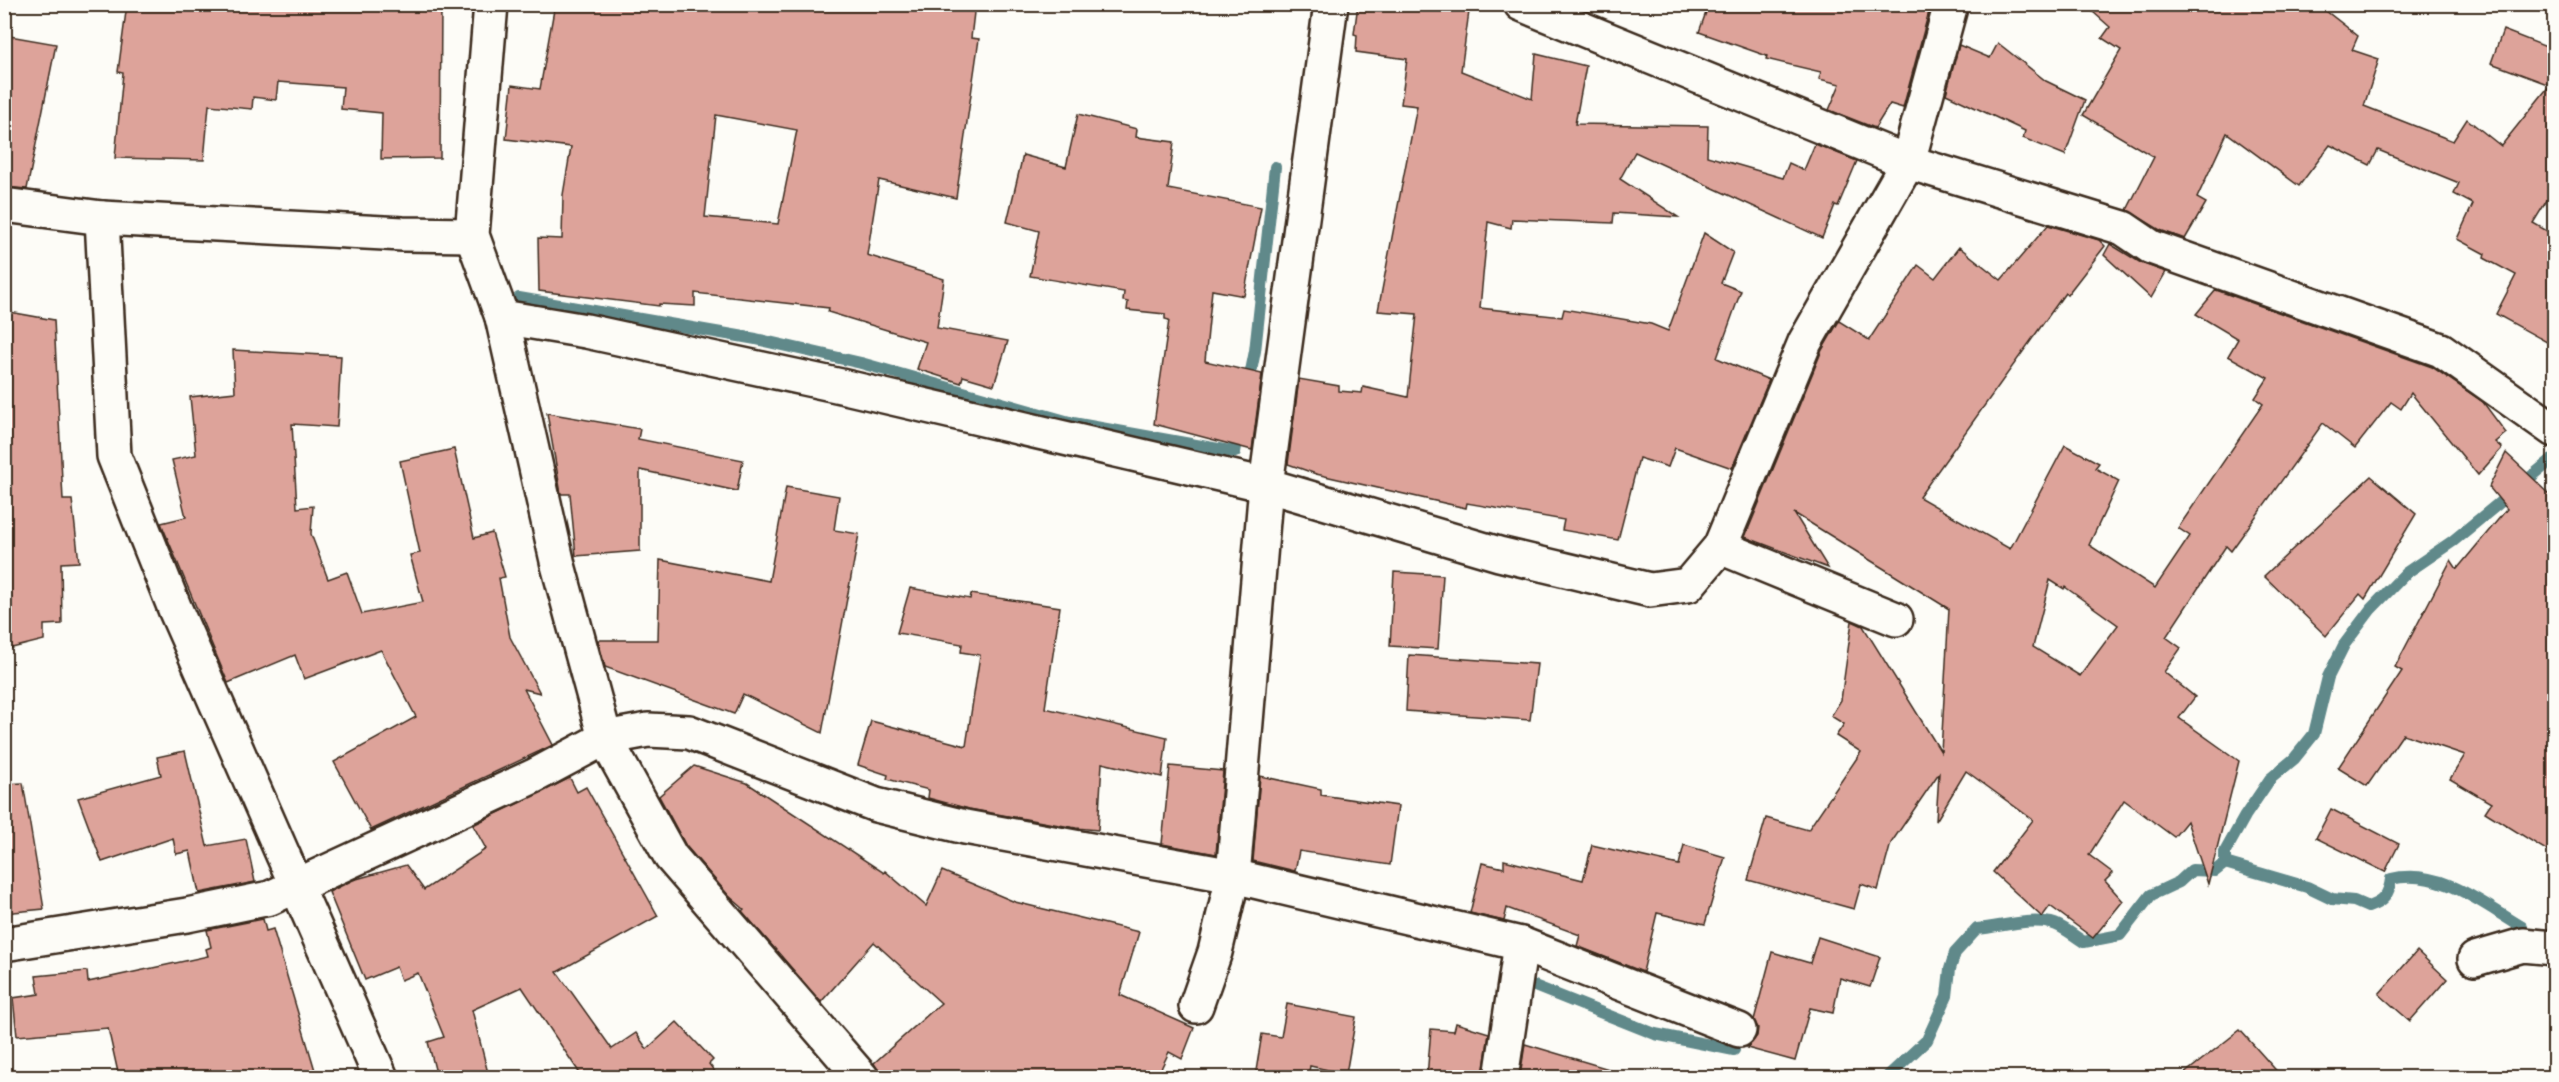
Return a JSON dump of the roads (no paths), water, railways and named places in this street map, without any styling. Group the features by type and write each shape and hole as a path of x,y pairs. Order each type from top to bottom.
{"street":[{"path":"491,4 472,235 502,317 558,565 604,738 671,857 859,1076"},
{"path":"1196,1006 1215,952 1233,876 1266,484 1331,4"},
{"path":"1521,4 1908,162 2122,228 2151,248 2441,350 2554,430"},
{"path":"502,317 586,331 841,386 1266,484 1499,554 1650,590 1688,585 1720,547 1805,342 1908,162 1951,4"},
{"path":"4,205 102,218 472,235"},
{"path":"102,218 114,456 175,609 381,1077"},
{"path":"1720,547 1896,619"},
{"path":"4,944 187,915 270,898 534,776 604,738 648,730 689,732 876,805 965,827 1233,876 1521,944 1738,1030"},
{"path":"1501,1077 1521,944"},
{"path":"2475,959 2523,945 2554,948"}],"waterway":[{"path":"1248,386 1255,351 1275,167"},
{"path":"519,298 756,339 861,363 1073,423 1235,452 1239,432"},
{"path":"1886,1078 1927,1040 1947,996 1950,969 1955,953 1977,929 2023,922 2042,922 2059,926 2084,942 2120,935 2151,895 2179,882 2192,870 2215,871 2225,863 2225,852 2245,816 2270,779 2294,759 2314,734 2328,677 2344,645 2371,609 2406,573 2453,541 2554,458"},
{"path":"2225,863 2307,887 2332,899 2354,901 2368,907 2378,903 2384,897 2391,879 2426,878 2460,890 2522,927"},
{"path":"1532,985 1655,1034 1734,1050"}]}
